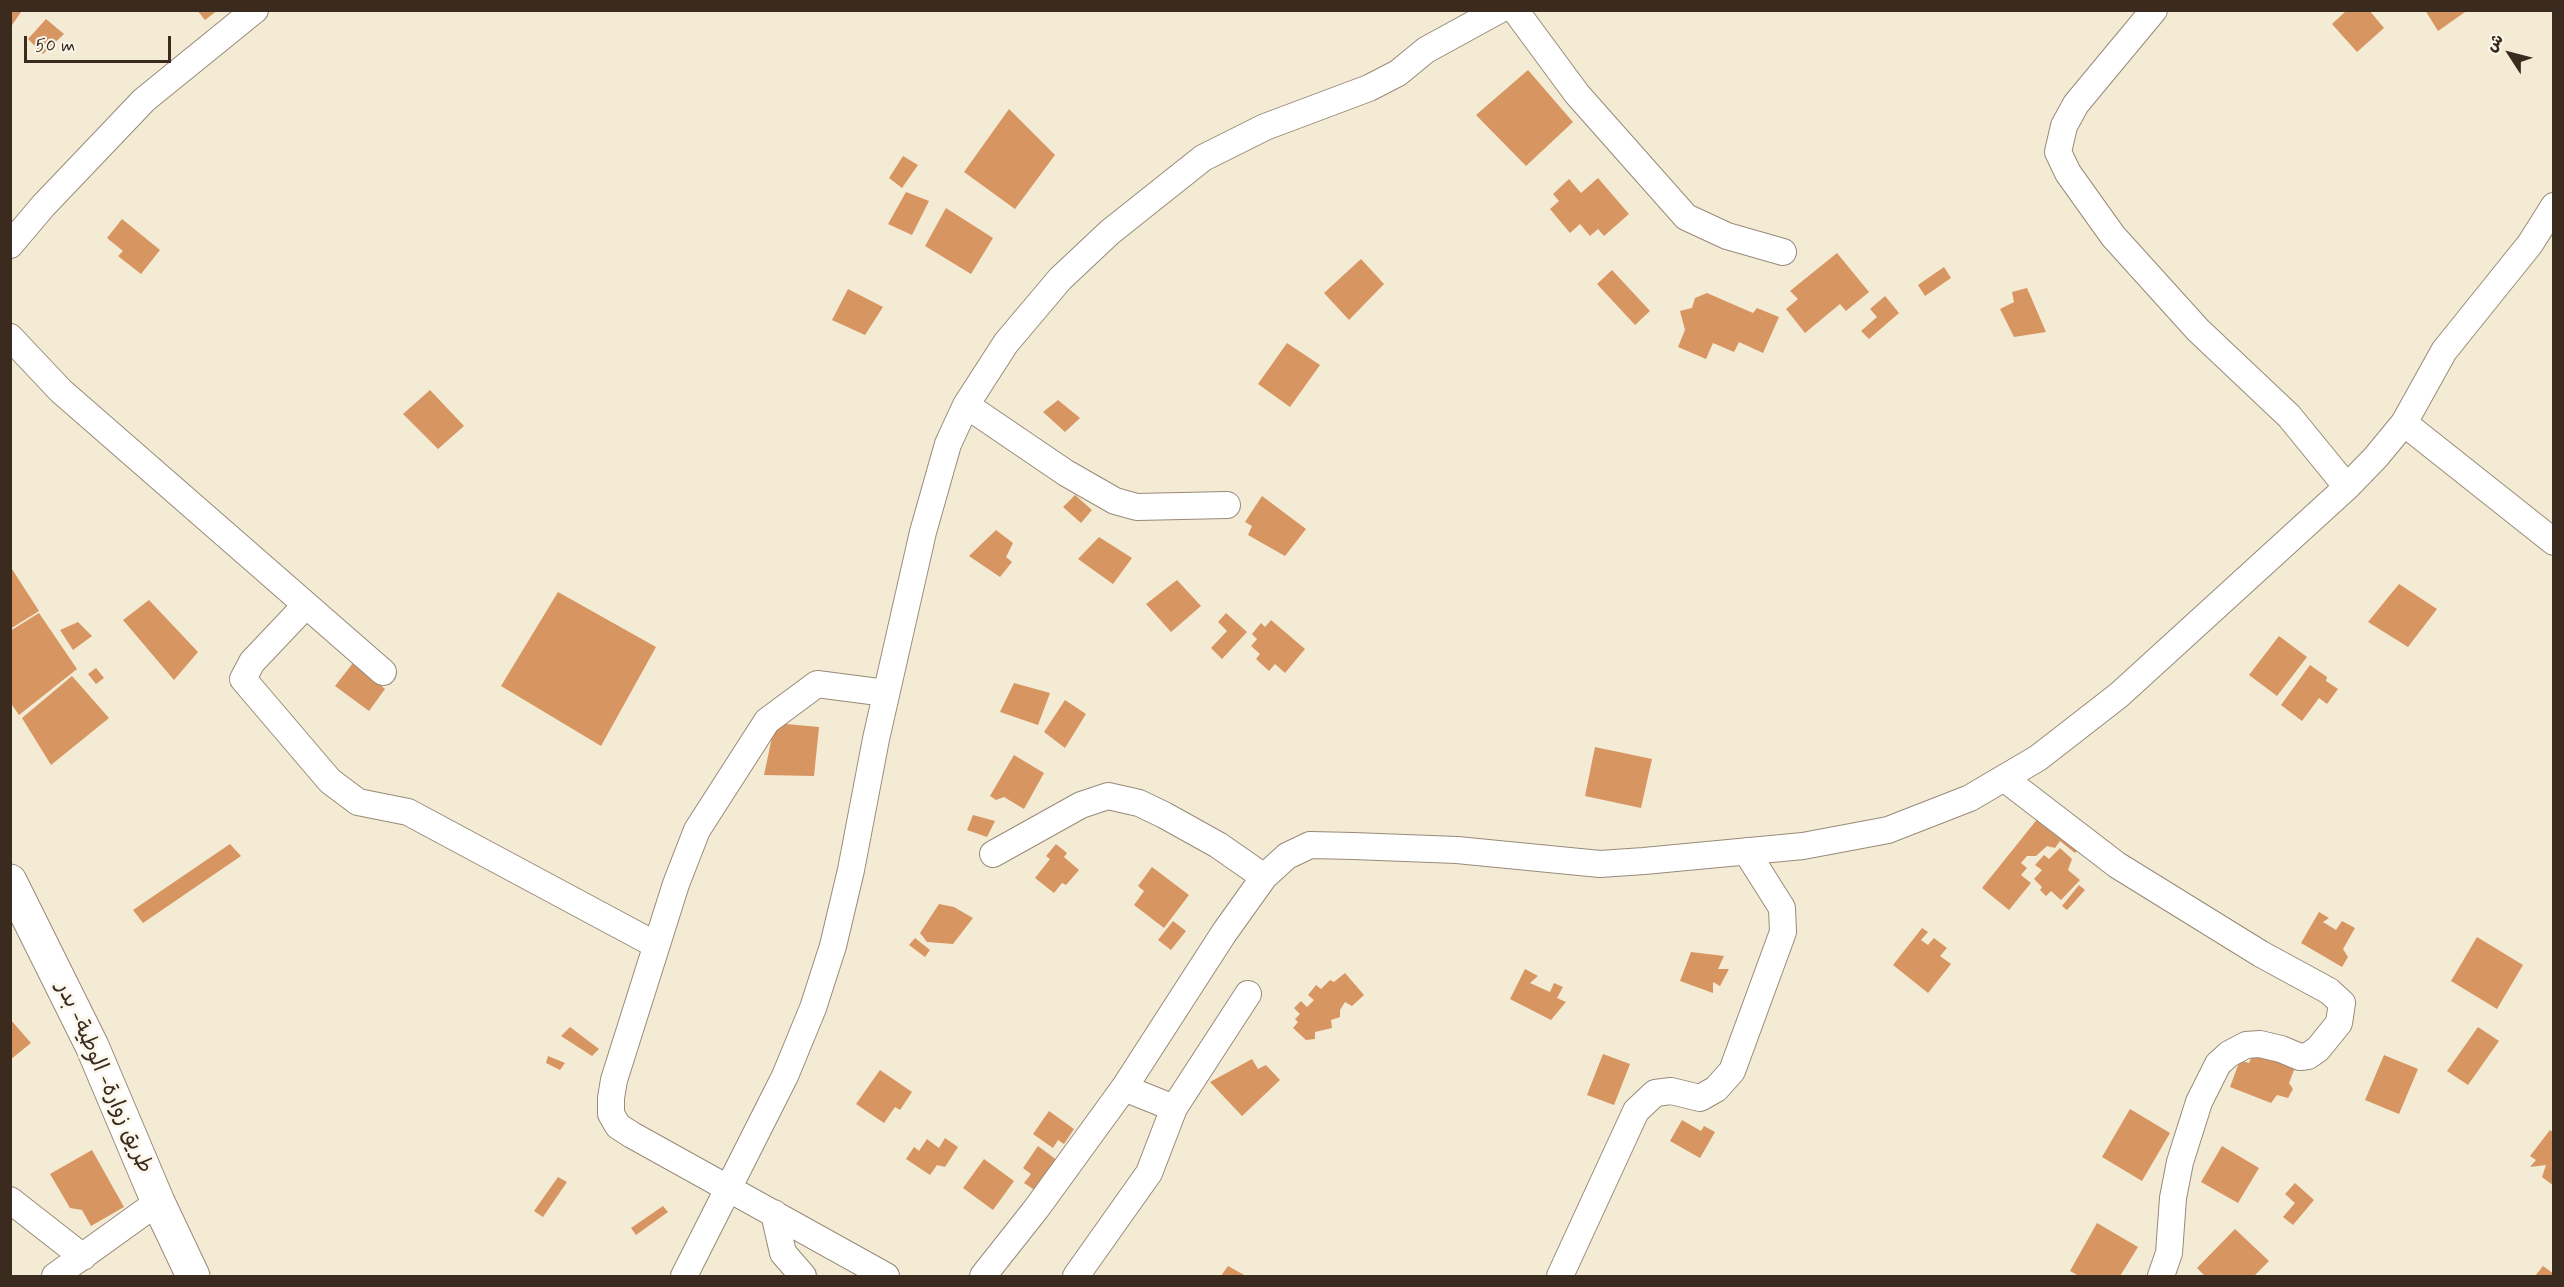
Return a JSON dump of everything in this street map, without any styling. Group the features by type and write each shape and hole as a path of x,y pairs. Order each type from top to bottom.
{"highway":[{"name":"طريق زوارة- الوطية- بدر","path":"10,880 92,1046 192,1276"}],"street":[{"path":"10,245 43,206 144,100 255,10"},
{"path":"684,1276 730,1189 785,1076 813,1008 833,946 851,870 886,693 922,532 948,444 966,405 1006,343 1060,279 1110,232 1203,158 1265,127 1369,88 1398,73 1426,50 1499,10"},
{"path":"1515,10 1577,94 1686,217 1727,236 1783,252"},
{"path":"2154,10 2076,104 2064,126 2058,152 2068,173 2113,236 2198,330 2289,416 2347,487"},
{"path":"983,1276 1036,1209 1124,1088 1224,933 1264,877 1287,856 1310,845 1457,850 1600,864 1803,846 1888,830 1970,798 2038,758 2119,695 2347,487 2404,423 2444,351 2530,244 2553,206"},
{"path":"10,337 61,392 383,672"},
{"path":"966,405 1066,473 1115,501 1137,507 1227,506"},
{"path":"2404,423 2553,542"},
{"path":"306,605 252,662 243,679 330,781 358,802 408,812 656,945"},
{"path":"886,693 817,684 767,721 697,830 656,945 610,1098 611,1114 618,1126 886,1276"},
{"path":"2005,779 2117,865 2261,954 2329,991 2342,1003 2339,1023 2318,1049 2308,1056 2300,1057 2281,1048 2260,1044 2246,1046 2229,1054 2218,1064 2199,1102 2180,1162 2172,1198 2169,1253 2161,1276"},
{"path":"993,854 1081,805 1108,796 1139,803 1164,815 1218,845 1264,877"},
{"path":"1560,1276 1636,1111 1655,1093 1671,1091 1700,1098 1716,1089 1732,1071 1783,932 1782,908 1746,851"},
{"path":"1076,1276 1149,1173 1174,1108 1248,994"},
{"path":"1124,1088 1174,1108"},
{"path":"10,1200 83,1257"},
{"path":"55,1276 158,1202"},
{"path":"774,1214 783,1253 803,1276"}],"building":[{"path":"10,10 21,12 10,28"},
{"path":"197,10 218,10 205,20"},
{"path":"2347,10 2369,10 2384,28 2357,52 2332,24"},
{"path":"2425,10 2468,10 2438,31"},
{"path":"46,19 64,34 43,54 28,39"},
{"path":"1528,70 1573,122 1526,166 1476,115"},
{"path":"1009,109 1055,155 1015,209 964,172"},
{"path":"903,156 918,165 902,188 889,178"},
{"path":"1598,178 1629,214 1604,236 1598,229 1590,236 1580,224 1570,233 1550,209 1559,201 1553,194 1569,179 1581,193"},
{"path":"906,192 929,201 912,235 888,224"},
{"path":"946,208 993,238 971,274 925,246"},
{"path":"122,219 160,250 141,274 118,256 123,251 107,238"},
{"path":"1837,253 1869,292 1846,311 1840,304 1805,333 1786,309 1798,299 1790,291"},
{"path":"1361,259 1384,284 1349,320 1324,293"},
{"path":"1944,267 1951,278 1925,296 1918,285"},
{"path":"1612,270 1650,311 1635,325 1597,284"},
{"path":"2027,288 2046,332 2014,337 2000,309 2014,302 2012,292"},
{"path":"848,289 883,307 865,335 832,320"},
{"path":"1707,293 1753,313 1757,308 1779,317 1763,353 1739,342 1734,352 1713,343 1706,359 1678,347 1685,330 1680,311 1692,308 1695,298"},
{"path":"1885,296 1899,313 1869,339 1861,331 1877,317 1870,309"},
{"path":"1287,343 1320,365 1290,407 1258,384"},
{"path":"430,390 464,426 438,449 403,414"},
{"path":"1058,400 1080,418 1065,432 1043,412"},
{"path":"1075,495 1092,510 1081,523 1063,507"},
{"path":"1262,496 1306,529 1285,556 1248,535 1252,526 1245,522"},
{"path":"996,530 1013,543 1006,557 1012,562 1000,577 969,556"},
{"path":"1099,537 1132,558 1113,584 1078,559"},
{"path":"10,566 39,611 10,629"},
{"path":"1177,580 1201,606 1171,632 1146,604"},
{"path":"2399,584 2437,609 2408,647 2368,622"},
{"path":"558,592 656,647 601,746 501,686"},
{"path":"149,600 198,652 174,680 123,620"},
{"path":"39,613 77,669 19,715 10,702 10,631"},
{"path":"1226,613 1247,632 1222,659 1211,648 1227,631 1218,622"},
{"path":"1271,620 1305,649 1285,673 1275,664 1269,671 1256,659 1260,654 1251,646 1257,639 1252,634 1261,623 1265,627"},
{"path":"78,622 92,636 73,650 60,630"},
{"path":"2279,636 2307,657 2277,696 2249,675"},
{"path":"353,663 385,689 369,711 335,686"},
{"path":"2310,665 2327,677 2326,681 2338,689 2327,704 2319,698 2302,721 2281,705"},
{"path":"96,668 104,678 96,684 88,674"},
{"path":"72,676 109,718 51,765 22,718"},
{"path":"1014,683 1050,693 1038,725 1000,712"},
{"path":"1065,700 1086,714 1065,748 1044,732"},
{"path":"775,723 819,727 814,776 764,775"},
{"path":"1595,747 1652,759 1641,808 1585,796"},
{"path":"1014,755 1044,773 1024,809 1004,797 996,800 990,796"},
{"path":"2043,812 2083,844 2075,853 2060,841 2055,848 2047,846 2036,856 2027,856 2021,863 2027,868 2021,875 2031,883 2009,910 1982,888"},
{"path":"973,815 995,821 987,837 967,830"},
{"path":"230,844 241,856 143,923 133,910"},
{"path":"1056,844 1067,853 1064,857 1079,870 1066,885 1062,883 1054,893 1035,878 1050,859 1046,856"},
{"path":"2060,848 2072,859 2068,870 2080,880 2061,900 2051,891 2046,896 2040,890 2042,887 2034,879 2042,870 2035,865 2044,855 2049,859"},
{"path":"1152,867 1189,895 1164,928 1134,905 1144,891 1138,886"},
{"path":"2079,885 2085,890 2067,910 2062,906"},
{"path":"939,904 954,907 973,918 953,944 927,942 920,933"},
{"path":"2319,912 2329,918 2323,922 2336,930 2342,921 2355,928 2343,949 2348,957 2342,967 2301,943"},
{"path":"1173,921 1186,931 1171,950 1158,940"},
{"path":"1922,928 1928,932 1921,940 1928,945 1934,938 1947,948 1940,956 1951,964 1928,993 1893,965"},
{"path":"2477,937 2523,965 2497,1009 2451,981"},
{"path":"915,938 930,950 925,957 909,945"},
{"path":"1691,952 1724,956 1718,969 1729,969 1720,986 1713,982 1713,993 1680,981"},
{"path":"1525,969 1538,976 1530,983 1550,992 1554,983 1563,987 1557,998 1566,1002 1551,1020 1510,999"},
{"path":"1345,973 1364,995 1352,1006 1345,1002 1340,1010 1340,1017 1331,1020 1332,1028 1315,1032 1315,1039 1306,1040 1293,1028 1298,1022 1295,1019 1300,1014 1294,1008 1301,1001 1307,1007 1314,1000 1308,995 1316,985 1321,989 1330,980 1334,982"},
{"path":"10,1019 31,1043 10,1060"},
{"path":"570,1027 599,1049 592,1056 561,1036"},
{"path":"2478,1027 2499,1041 2468,1085 2447,1071"},
{"path":"2255,1049 2296,1065 2289,1083 2293,1089 2288,1098 2277,1095 2271,1103 2230,1087 2240,1060 2249,1063"},
{"path":"1603,1054 1630,1064 1614,1105 1587,1095"},
{"path":"2384,1055 2418,1069 2399,1114 2365,1100"},
{"path":"548,1056 565,1063 560,1070 546,1063"},
{"path":"1252,1059 1258,1069 1266,1065 1280,1080 1242,1116 1210,1082"},
{"path":"880,1070 912,1092 900,1110 895,1107 884,1123 856,1104"},
{"path":"2130,1109 2170,1133 2142,1181 2102,1157"},
{"path":"1049,1111 1074,1129 1064,1144 1058,1140 1053,1148 1033,1134"},
{"path":"1682,1120 1701,1131 1704,1126 1715,1132 1700,1158 1670,1141"},
{"path":"2550,1130 2554,1133 2554,1186 2542,1177 2546,1165 2530,1167 2536,1160 2530,1156"},
{"path":"945,1138 958,1147 945,1167 937,1165 930,1175 906,1159 914,1147 919,1151 927,1139 939,1148"},
{"path":"1038,1146 1058,1161 1036,1191 1024,1183 1031,1174 1023,1168"},
{"path":"2222,1146 2259,1168 2238,1203 2201,1182"},
{"path":"92,1150 124,1207 91,1226 82,1210 70,1208 50,1174"},
{"path":"984,1159 1014,1181 993,1210 963,1188"},
{"path":"558,1177 567,1182 543,1217 534,1211"},
{"path":"2295,1183 2314,1200 2293,1225 2283,1217 2295,1203 2285,1194"},
{"path":"663,1206 668,1212 636,1235 631,1228"},
{"path":"2097,1223 2138,1247 2120,1276 2079,1276 2070,1271"},
{"path":"2235,1229 2269,1261 2254,1276 2205,1276 2197,1268"},
{"path":"1228,1266 1246,1276 1221,1276"},
{"path":"2543,1266 2554,1274 2554,1276 2535,1276"}]}
